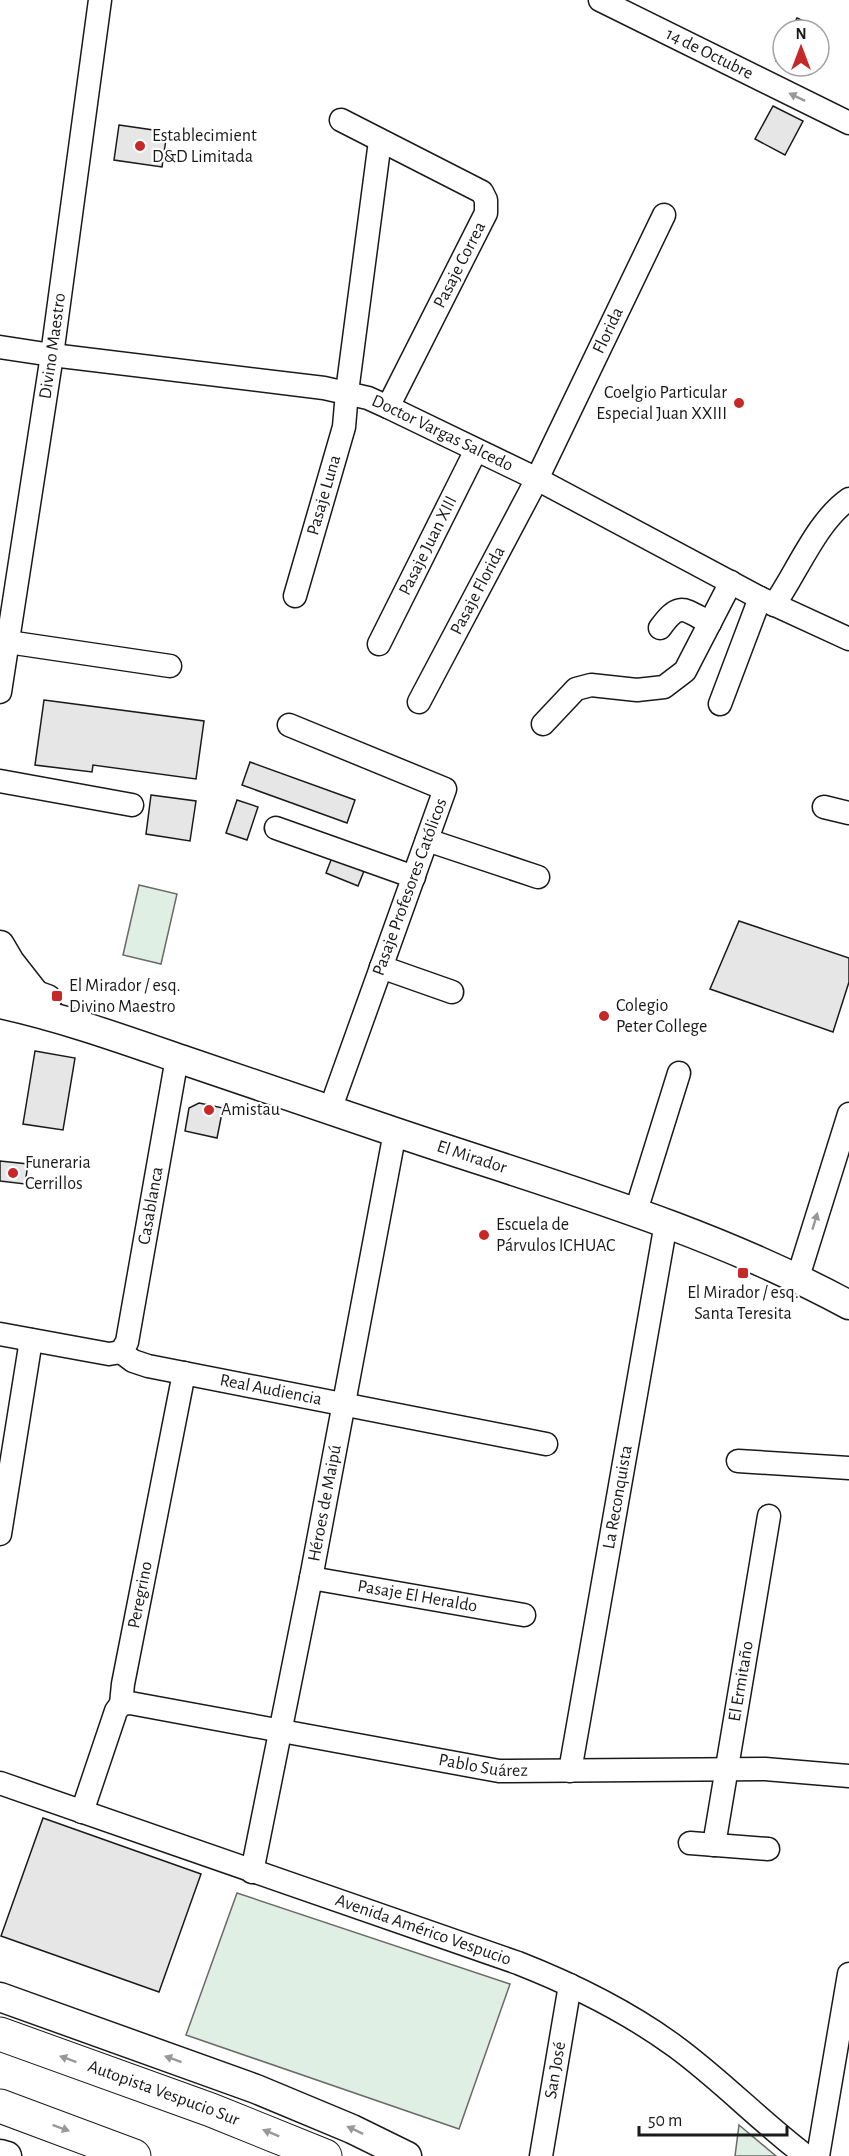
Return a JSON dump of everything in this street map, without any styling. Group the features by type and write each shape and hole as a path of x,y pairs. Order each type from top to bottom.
{"highway":[{"name":"Autopista Vespucio Sur","path":"0,2034 211,2110 325,2156"},
{"path":"0,2106 134,2156"}],"main road":[{"path":"0,945 35,994"},
{"name":"El Mirador","path":"0,982 35,994 65,1010 88,1027"},
{"name":"El Mirador","path":"0,1004 88,1027 636,1212 725,1245 798,1277 849,1305"},
{"path":"0,1996 266,2092 352,2128 407,2156"},
{"path":"0,2154 7,2156"}],"street":[{"name":"Divino Maestro","path":"0,692 52,355 100,0"},
{"name":"14 de Octubre","path":"600,0 849,123"},
{"name":"Pasaje Correa","path":"341,120 482,192 486,200 486,213 388,407"},
{"path":"347,392 380,141"},
{"name":"Florida","path":"537,479 664,215"},
{"name":"Doctor Vargas Salcedo","path":"0,347 324,387 347,392 388,407 537,479 767,602 849,639"},
{"name":"Pasaje Luna","path":"295,596 344,427 347,392"},
{"name":"Pasaje Juan XIII","path":"379,644 477,450"},
{"name":"Pasaje Florida","path":"419,702 537,479"},
{"path":"720,704 767,602 788,585 818,533 849,499"},
{"path":"543,724 576,689 591,685 638,690 664,687 685,671 731,582"},
{"path":"660,628 671,614 685,610 710,623"},
{"path":"8,642 171,666"},
{"name":"Pasaje Profesores Católicos","path":"289,725 445,789 330,1110"},
{"path":"0,781 132,805"},
{"path":"824,807 849,813"},
{"path":"276,828 414,877"},
{"path":"427,840 538,878"},
{"path":"381,967 453,992"},
{"name":"Casablanca","path":"121,1352 127,1342 177,1058"},
{"path":"636,1212 679,1073"},
{"path":"798,1277 849,1114"},
{"name":"Héroes de Maipú","path":"252,1872 395,1132"},
{"name":"La Reconquista","path":"570,1771 666,1223"},
{"name":"Real Audiencia","path":"0,1334 109,1354 121,1352 140,1365 546,1444"},
{"path":"0,1534 31,1340"},
{"name":"Peregrino","path":"82,1812 116,1711 121,1704 184,1373"},
{"path":"738,1461 849,1468"},
{"name":"El Ermitaño","path":"714,1845 769,1516"},
{"name":"Pasaje El Heraldo","path":"310,1578 524,1615"},
{"name":"Pablo Suárez","path":"121,1704 130,1703 281,1730 481,1769 514,1772 802,1771 849,1776"},
{"name":"Avenida Américo Vespucio","path":"0,1783 518,1963 570,1985 623,2012 677,2048 806,2156"},
{"path":"690,1843 768,1849"},
{"path":"818,2156 849,1974"},
{"name":"San José","path":"541,2156 570,1985"}],"green space":[{"path":"139,885 177,894 161,964 123,955"},
{"path":"237,1893 510,1984 459,2129 186,2035"},
{"path":"739,2125 776,2156 735,2156"}],"building":[{"path":"773,106 803,121 785,155 755,139"},
{"name":"Establecimient D&D Limitada","path":"119,125 167,132 162,167 114,160"},
{"path":"44,700 204,721 196,779 93,765 92,772 35,765"},
{"path":"250,762 355,800 347,823 242,785"},
{"path":"151,795 196,801 190,841 146,834"},
{"path":"237,800 258,807 247,840 226,833"},
{"path":"334,852 366,866 358,886 326,873"},
{"path":"739,921 849,958 849,982 833,1032 710,989"},
{"path":"35,1051 75,1058 63,1130 23,1124"},
{"path":"199,1103 223,1108 217,1138 185,1131 189,1108"},
{"name":"Funeraria Cerrillos","path":"0,1161 28,1164 25,1184 0,1181"},
{"path":"43,1818 201,1874 159,1992 1,1936"}],"place":[{"name":"Establecimient D&D Limitada","path":"140,146"},
{"name":"Coelgio Particular Especial Juan XXIII","path":"739,403"},
{"name":"El Mirador / esq. Divino Maestro","path":"57,996"},
{"name":"Colegio Peter College","path":"604,1016"},
{"name":"Amistau","path":"209,1110"},
{"name":"Funeraria Cerrillos","path":"13,1173"},
{"name":"Escuela de Párvulos ICHUAC","path":"484,1235"},
{"name":"El Mirador / esq. Santa Teresita","path":"743,1273"}]}
